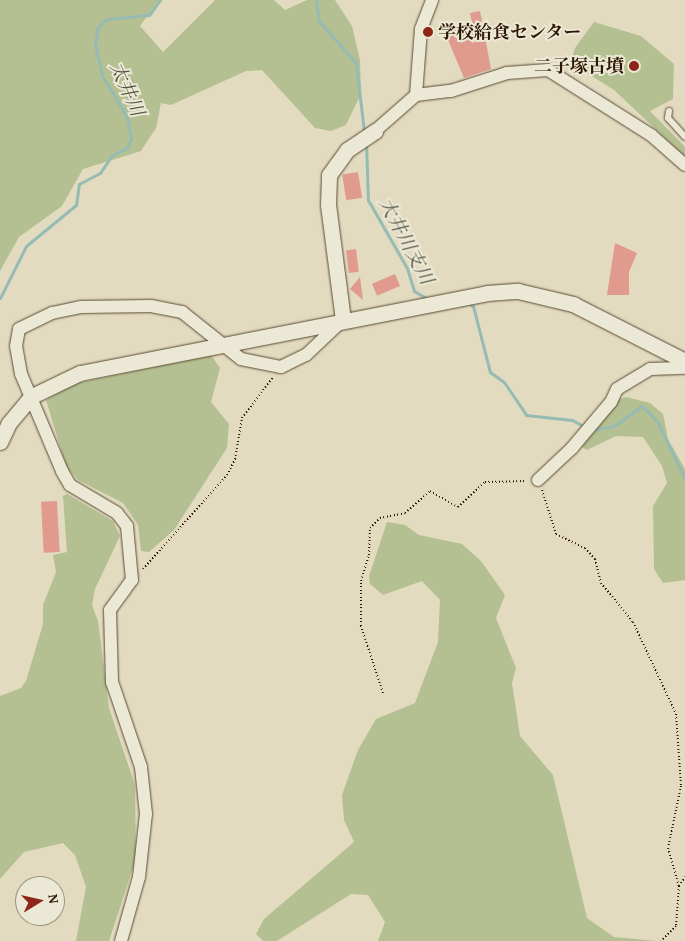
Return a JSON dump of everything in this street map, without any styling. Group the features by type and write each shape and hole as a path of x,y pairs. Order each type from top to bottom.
{"street":[{"path":"416,95 421,29 432,0"},
{"path":"343,320 328,205 329,175 340,156 375,131 416,95 451,91 506,73 548,70 651,135 685,165"},
{"path":"0,442 8,423 32,396 80,373 400,308 486,293 518,291 573,304 685,361"},
{"path":"121,941 139,877 146,814 141,767 112,682 110,610 132,580 127,526 117,513 70,485 21,374 16,346 19,329 52,313 151,306 182,312 226,344 241,358 281,366 306,355 343,320"},
{"path":"538,480 583,434 592,420 611,402 617,389 636,375 650,369 685,368"}],"lane":[{"path":"669,111 668,118 685,137"}],"path":[{"path":"132,580 173,540 227,475 235,459 242,418 281,366"},
{"path":"383,693 361,626 361,581 369,555 370,528 380,518 406,513 430,491 458,507 485,482 538,480 556,534 585,548 595,559 601,583 648,648 676,714 681,786 668,848 679,886 676,926 661,941"},
{"path":"679,886 685,877"}],"green space":[{"path":"0,0 159,0 140,26 163,52 215,0 274,0 285,10 307,0 335,0 352,26 360,60 361,94 346,125 331,131 315,128 262,70 246,71 171,105 161,103 156,128 141,151 83,169 62,206 19,237 0,271"},
{"path":"594,22 641,36 674,64 673,99 650,111 685,147 685,157 614,90 576,66 572,58 575,48"},
{"path":"211,355 220,368 211,402 229,424 227,448 174,530 149,552 141,551 138,525 123,503 78,480 66,466 46,400 73,384"},
{"path":"626,397 650,403 663,414 668,439 685,469 685,580 663,583 654,569 653,506 667,483 662,466 643,437 616,436 587,450 580,446 610,402"},
{"path":"67,494 113,521 120,536 95,589 92,605 98,621 109,708 135,785 136,859 109,941 76,941 86,887 75,855 63,843 24,852 0,879 0,696 21,688 26,681 43,624 43,605 56,572 53,555 67,552 63,496"},
{"path":"387,522 405,525 419,535 462,544 481,561 505,595 496,618 516,668 512,683 520,736 553,775 587,918 614,937 657,941 378,941 385,922 368,895 351,894 277,941 263,941 256,934 264,919 354,842 344,820 342,795 358,750 376,719 415,703 438,642 440,600 422,581 383,595 370,584 369,576"}],"building":[{"path":"480,11 491,69 464,78 443,28 472,23 470,13"},
{"path":"358,172 362,198 346,200 342,175"},
{"path":"615,243 637,253 629,272 629,295 607,295"},
{"path":"356,249 359,272 349,273 346,250"},
{"path":"395,274 400,286 377,296 372,284"},
{"path":"360,277 363,300 350,289"},
{"path":"57,501 60,552 44,553 41,502"}],"waterway":[{"name":"太井川","path":"0,298 26,246 76,205 79,184 100,173 112,155 127,148 131,139 127,117 102,75 95,45 98,27 107,19 149,15 160,0"},
{"name":"大井川支川","path":"316,0 319,21 356,63 364,132"},
{"name":"大井川支川","path":"366,143 368,200 407,268 414,291 426,298"},
{"name":"大井川支川","path":"467,302 473,306 490,372 504,382 526,415 572,420 585,427"},
{"name":"大井川支川","path":"593,430 614,426 642,406 657,421 685,479"}],"place":[{"name":"学校給食センター","path":"428,32"},
{"name":"二子塚古墳","path":"634,66"}]}
